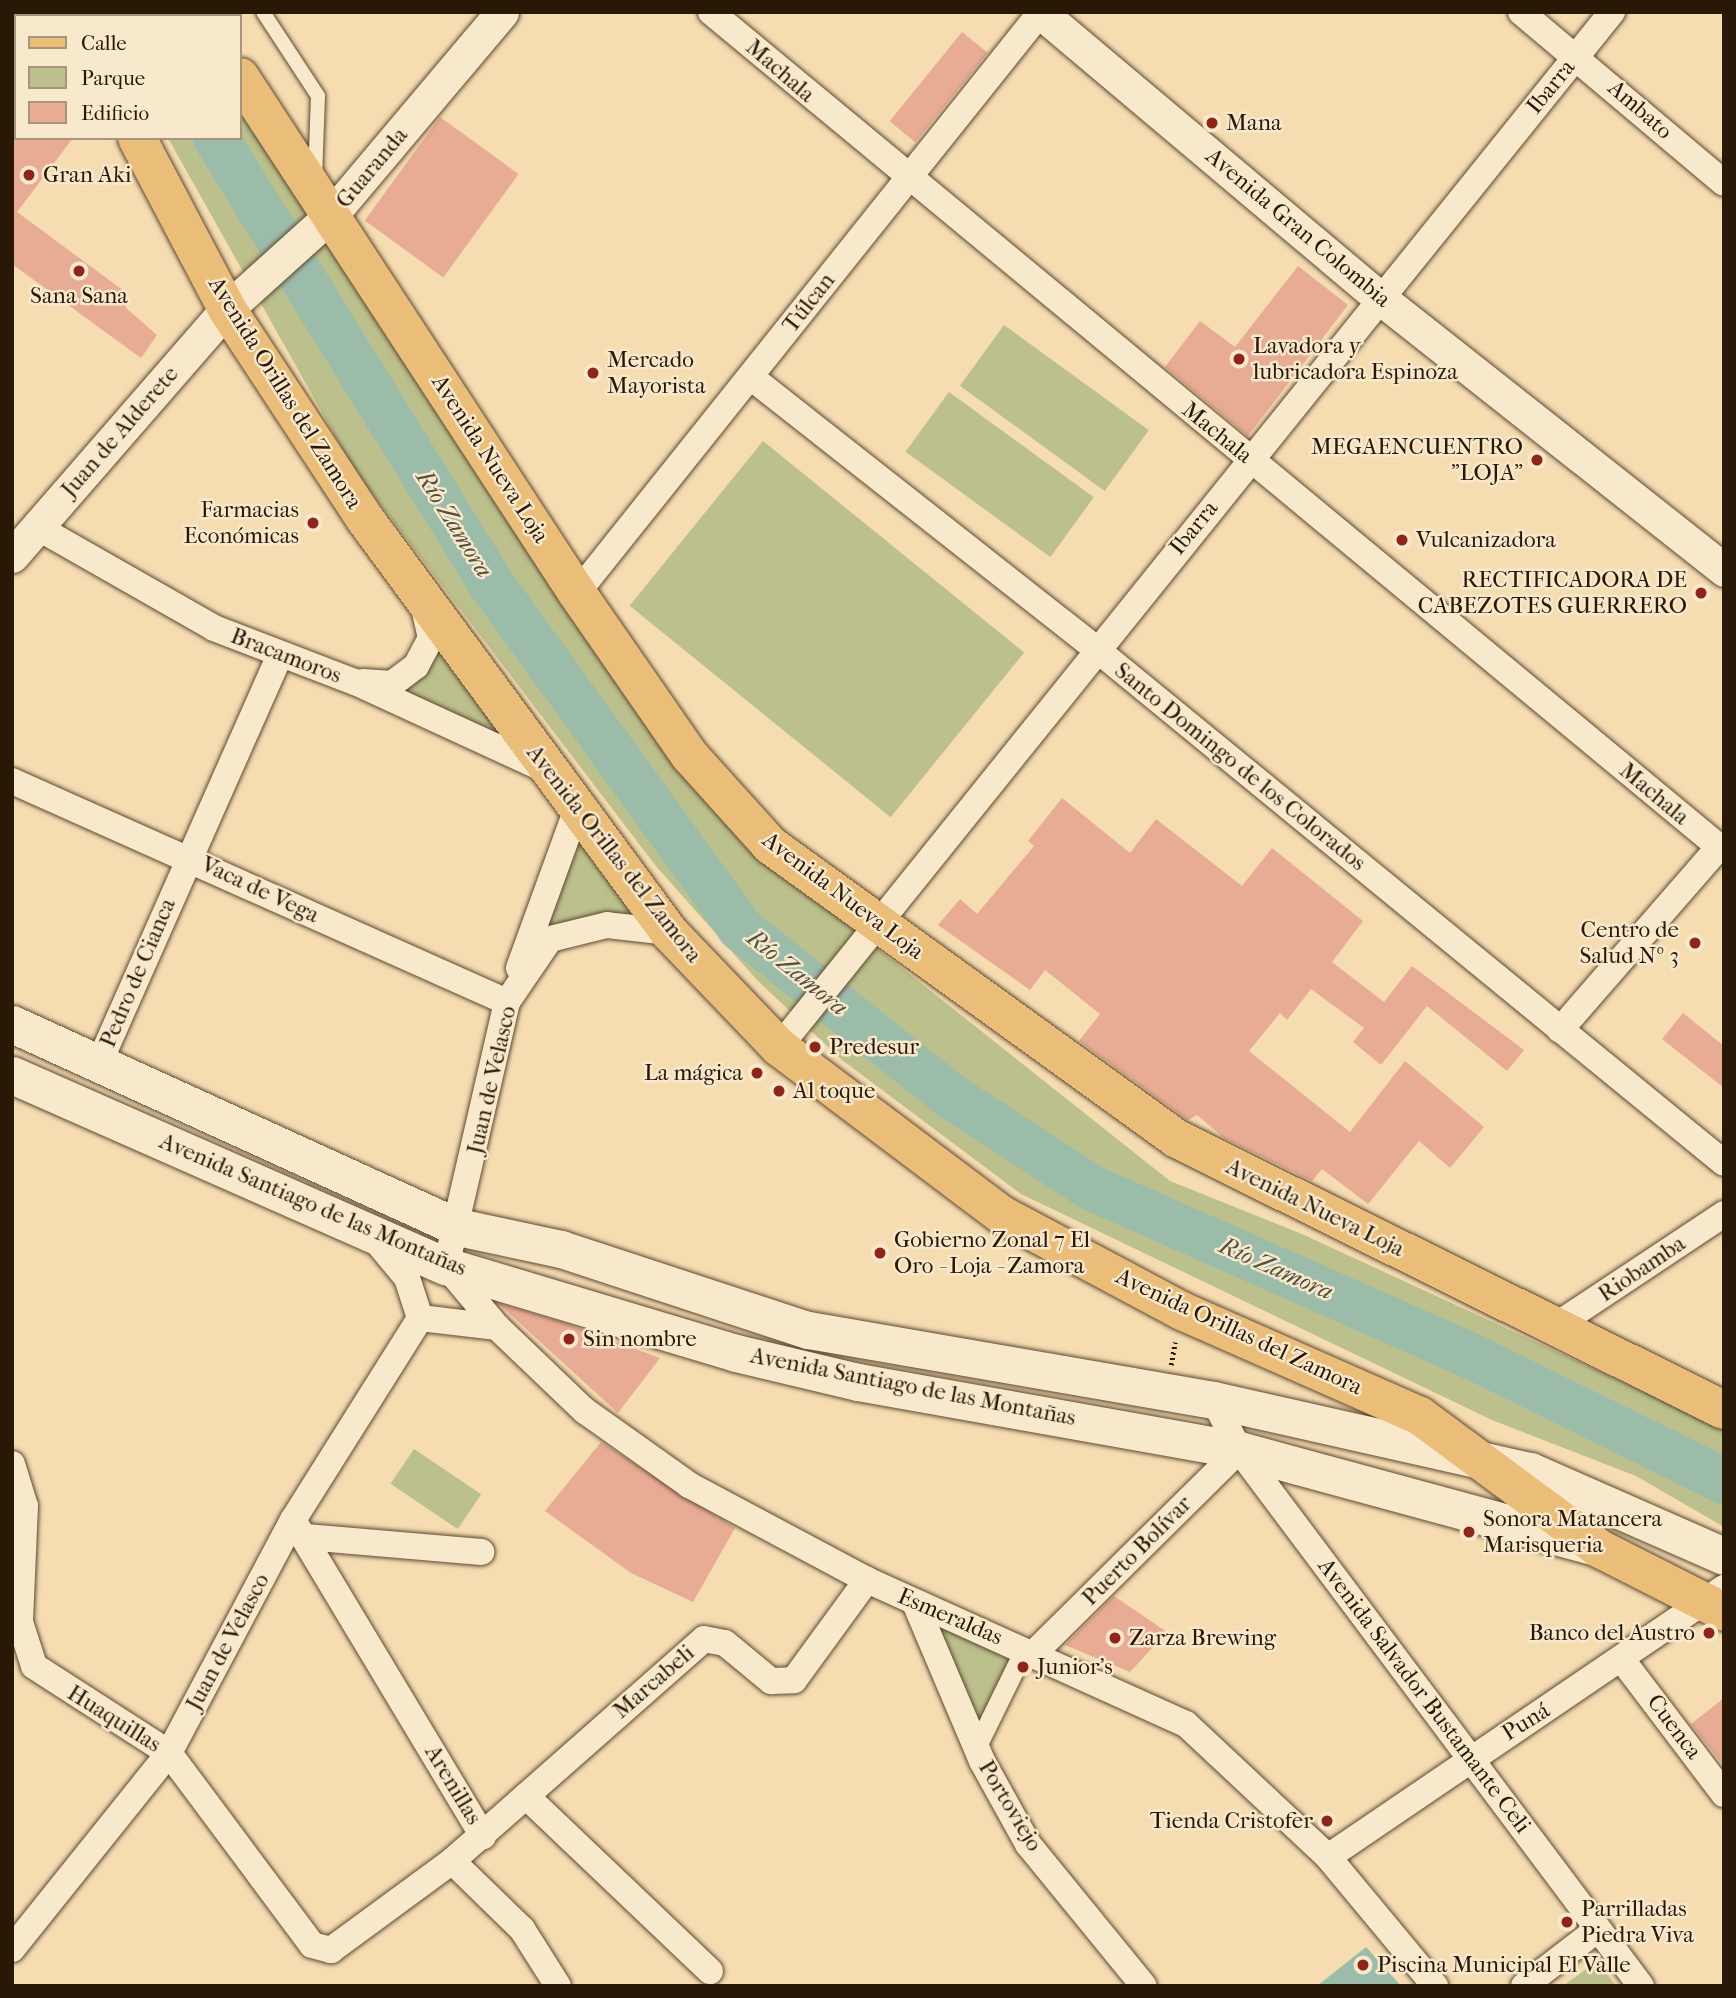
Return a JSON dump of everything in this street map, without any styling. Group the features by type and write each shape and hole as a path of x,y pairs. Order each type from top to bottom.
{"main road":[{"name":"Avenida Nueva Loja","path":"242,80 577,593 690,756 752,827 872,933 1177,1139 1560,1323 1724,1410"},
{"name":"Avenida Orillas del Zamora","path":"138,140 227,309 421,595 544,769 669,932 787,1038 1002,1215 1182,1311 1410,1411 1480,1459 1600,1549 1719,1601"},
{"name":"Avenida Santiago de las Montañas","path":"12,1024 100,1061 458,1227 561,1249 808,1330 1214,1401 1480,1459"},
{"name":"Avenida Santiago de las Montañas","path":"12,1075 446,1266 845,1378 1239,1450 1600,1549"},
{"name":"Avenida Orillas del Zamora","path":"1480,1459 1530,1471 1724,1556"}],"street":[{"name":"Guaranda","path":"227,309 323,201 502,12"},
{"name":"Machala","path":"711,12 905,179 1721,849"},
{"name":"Túlcan","path":"577,593 752,378 905,179 1041,12"},
{"name":"Avenida Gran Colombia","path":"1041,12 1380,298 1723,568"},
{"name":"Ambato","path":"1521,12 1577,55 1724,183"},
{"name":"Ibarra","path":"787,1038 1095,648 1612,12"},
{"name":"Juan de Alderete","path":"12,556 227,309"},
{"name":"Santo Domingo de los Colorados","path":"752,378 1095,648 1724,1163"},
{"name":"Bracamoros","path":"37,527 155,598 280,654 355,682 544,769"},
{"path":"355,682 392,684 416,666 431,638 421,595"},
{"name":"Pedro de Cianca","path":"100,1061 280,654"},
{"name":"Vaca de Vega","path":"12,781 188,857 507,1002"},
{"path":"507,1002 576,811"},
{"path":"1560,1030 1721,849"},
{"name":"Juan de Velasco","path":"446,1266 458,1227 507,1002 550,939 607,925 669,932"},
{"name":"Riobamba","path":"1560,1323 1724,1214"},
{"path":"371,1235 407,1278 420,1318 497,1327"},
{"name":"Esmeraldas","path":"446,1266 497,1327 585,1411 689,1485 867,1580 915,1603 1030,1650 1186,1724 1328,1857 1436,1986"},
{"name":"Juan de Velasco","path":"12,1949 169,1753 420,1318"},
{"name":"Avenida Salvador Bustamante Celi","path":"1214,1401 1239,1450 1642,1986"},
{"name":"Puerto Bolívar","path":"1030,1650 1239,1450"},
{"name":"Huaquillas","path":"12,1464 25,1506 20,1622 34,1666 169,1753 312,1945 331,1950 452,1861"},
{"path":"300,1529 481,1552"},
{"name":"Arenillas","path":"300,1529 483,1836 526,1796"},
{"name":"Marcabeli","path":"526,1796 704,1639 725,1643 771,1681 794,1680 867,1580"},
{"name":"Puná","path":"1328,1857 1470,1756 1719,1601"},
{"name":"Portoviejo","path":"915,1603 976,1748 1028,1844 1144,1986"},
{"path":"976,1748 1030,1650"},
{"name":"Cuenca","path":"1623,1661 1724,1794"},
{"path":"526,1796 710,1971"},
{"path":"483,1836 452,1861 514,1920 558,1986"},
{"path":"1524,1986 1598,1929"}],"lane":[{"path":"263,12 321,108 323,201"}],"path":[{"path":"1165,1393 1182,1311"}],"green space":[{"path":"97,12 183,12 183,14"},
{"path":"242,104 729,818 854,930 1170,1181 1302,1234 1724,1429 1724,1527 1636,1476 1492,1420 1021,1194 842,1060 757,980 655,865 355,471 169,140 242,140"},
{"path":"1004,325 1149,430 1105,491 960,386"},
{"path":"949,392 1094,497 1050,557 906,452"},
{"path":"763,441 1024,652 891,817 630,606"},
{"path":"431,638 544,769 392,684"},
{"path":"576,811 669,932 634,927 524,953"},
{"path":"414,1449 481,1494 458,1529 391,1484"},
{"path":"915,1603 1025,1648 976,1748"},
{"path":"1597,1961 1616,1986 1563,1986"}],"shaded area":[{"name":"Piscina Municipal El Valle","path":"1366,1947 1401,1986 1317,1986"}],"building":[{"path":"962,32 988,53 915,142 890,121"},
{"path":"440,117 518,174 443,278 365,221"},
{"name":"Gran Aki","path":"12,138 71,140 17,212 124,291 126,308 157,335 141,358 12,264"},
{"name":"Lavadora y lubricadora Espinoza","path":"1298,266 1348,305 1248,436 1165,367 1200,321 1235,347"},
{"path":"1062,798 1130,853 1156,819 1242,886 1272,848 1363,921 1332,962 1384,1002 1412,966 1524,1050 1507,1071 1427,1006 1381,1065 1353,1042 1364,1028 1311,989 1287,1020 1280,1013 1249,1051 1350,1132 1405,1061 1484,1127 1450,1168 1419,1141 1368,1204 1322,1169 1312,1181 1224,1138 1197,1115 1188,1120 1079,1041 1100,1014 1045,970 1030,990 938,925 960,899 977,914 1034,846 1028,841"},
{"path":"1683,1013 1724,1046 1724,1088 1662,1039"},
{"name":"Sin nombre","path":"498,1303 565,1323 660,1358 618,1413"},
{"path":"601,1442 735,1528 693,1602 631,1573 545,1511"},
{"name":"Zarza Brewing","path":"1114,1596 1167,1632 1130,1672 1065,1645"},
{"path":"1724,1698 1724,1766 1691,1724"}],"waterway":[{"name":"Río Zamora","path":"217,140 492,585 740,928 952,1097 1092,1188 1473,1357 1724,1481"}],"place":[{"name":"Mana","path":"1212,123"},
{"name":"Gran Aki","path":"29,175"},
{"name":"Sana Sana","path":"79,271"},
{"name":"Lavadora y lubricadora Espinoza","path":"1239,359"},
{"name":"Mercado Mayorista","path":"593,373"},
{"name":"MEGAENCUENTRO \"LOJA\"","path":"1537,460"},
{"name":"Farmacias Económicas","path":"313,523"},
{"name":"Vulcanizadora","path":"1402,540"},
{"name":"RECTIFICADORA DE CABEZOTES GUERRERO","path":"1701,593"},
{"name":"Centro de Salud Nº 3","path":"1695,943"},
{"name":"Predesur","path":"815,1047"},
{"name":"La mágica","path":"757,1073"},
{"name":"Al toque","path":"779,1091"},
{"name":"Gobierno Zonal 7 El Oro - Loja - Zamora","path":"880,1253"},
{"name":"Sin nombre","path":"569,1339"},
{"name":"Sonora Matancera Marisqueria","path":"1469,1532"},
{"name":"Banco del Austro","path":"1709,1633"},
{"name":"Zarza Brewing","path":"1115,1638"},
{"name":"Junior's","path":"1023,1667"},
{"name":"Tienda Cristofer","path":"1327,1821"},
{"name":"Parrilladas Piedra Viva","path":"1567,1922"},
{"name":"Piscina Municipal El Valle","path":"1363,1965"}]}
